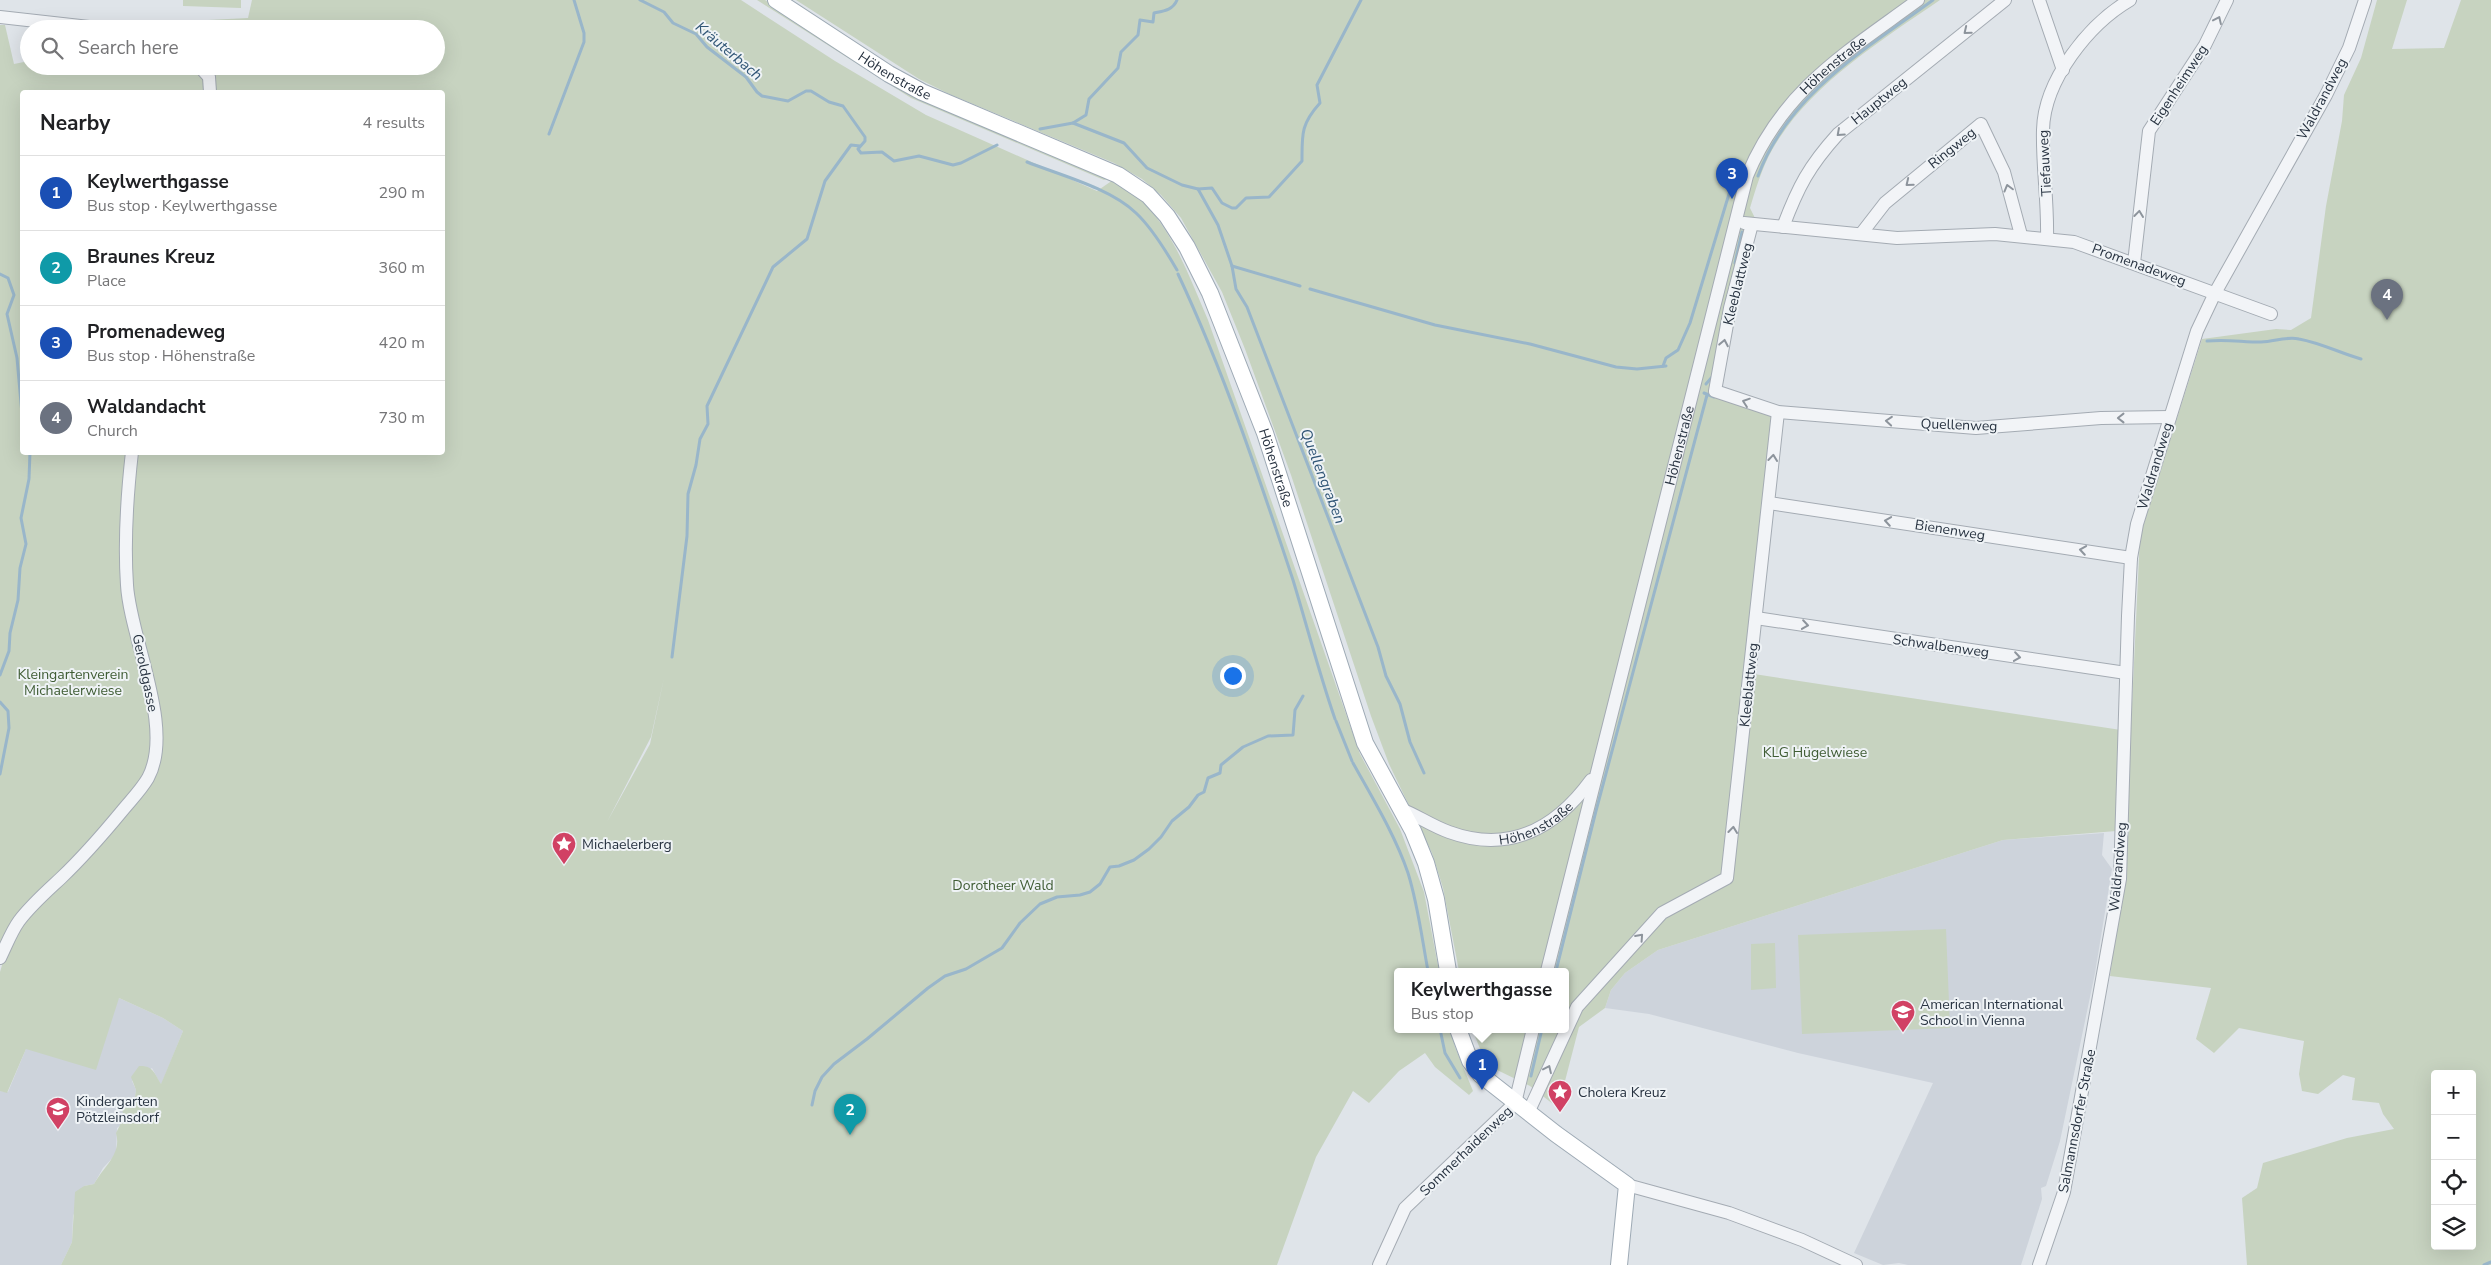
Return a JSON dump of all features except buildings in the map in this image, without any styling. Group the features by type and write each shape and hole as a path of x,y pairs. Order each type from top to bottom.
{"main road":[{"name":"Höhenstraße","path":"776,0 904,83 938,100 1102,167 1138,188 1167,216 1190,253 1225,328 1265,434 1356,720 1375,763 1401,809"},
{"path":"1401,809 1421,848 1432,881 1447,968"},
{"path":"1459,1033 1465,1050 1476,1070 1522,1108 1627,1185 1619,1265"}],"street":[{"name":"Höhenstraße","path":"1401,809 1438,828 1467,837 1486,840 1513,837 1536,830 1556,818 1575,802 1595,774 1734,222 1753,163 1782,113 1807,85 1833,62 1918,0"},
{"name":"Hauptweg","path":"1784,227 1804,177 1818,156 1838,134 2004,0"},
{"path":"2039,0 2062,70"},
{"name":"Tiefauweg","path":"2047,238 2048,200 2042,130 2051,93 2062,70 2083,40 2100,23 2130,0"},
{"name":"Eigenheimweg","path":"2134,263 2149,131 2205,45 2227,0"},
{"name":"Waldrandweg","path":"2104,975 2120,878 2131,558 2137,524 2197,331 2215,293 2326,95 2349,48 2365,0"},
{"path":"0,17 27,20"},
{"path":"207,75 210,90"},
{"name":"Ringweg","path":"1861,234 1885,202 1981,124 2004,172 2021,235"},
{"name":"Promenadeweg","path":"1734,222 1897,238 1988,234 2021,235 2074,242 2271,314"},
{"name":"Kleeblattweg","path":"1569,1022 1577,1007 1662,913 1727,878 1778,412 1715,391 1730,308 1752,224"},
{"name":"Quellenweg","path":"1778,412 1976,428 2101,418 2170,417"},
{"name":"Geroldgasse","path":"0,958 18,923 33,903 62,877 104,832 148,777 155,744 151,689 130,608 127,586 126,507 132,455"},
{"name":"Bienenweg","path":"1769,503 2131,558"},
{"name":"Schwalbenweg","path":"1756,618 2126,673"},
{"path":"1548,968 1595,774"},
{"name":"Salmannsdorfer Straße","path":"2039,1265 2064,1192 2104,975"},
{"name":"Sommerhaidenweg","path":"1379,1265 1405,1208 1522,1108 1532,1033"},
{"name":"Kleeblattweg","path":"1522,1108 1563,1033"},
{"path":"1627,1185 1755,1222 1802,1240 1856,1265"}],"shaded area":[{"name":"American International School in Vienna","path":"2104,833 2102,855 2112,869 2095,973 2060,1141 2046,1186 2041,1188 2042,1199 2021,1265 1908,1265 1899,1263 1883,1265 1854,1253 1933,1083 1798,1053 1649,1014 1605,1008 1611,990 1625,973 1658,950 2003,840"},
{"name":"Kindergarten Pötzleinsdorf","path":"119,998 163,1018 183,1031 161,1085 152,1068 132,1081 136,1090 135,1097 132,1102 128,1103 122,1124 117,1128 116,1154 103,1168 94,1184 84,1186 73,1216 72,1242 61,1265 0,1265 0,1091 8,1092 26,1049"}],"green space":[{"path":"183,0 241,0 241,8 183,6"},
{"path":"252,0 741,0 835,61 926,115 1097,191 1113,180 1139,198 1157,218 1175,246 1208,320 1360,754 1400,829 1424,892 1438,968 1394,968 1394,1033 1452,1033 1455,1047 1473,1091 1469,1095 1435,1067 1425,1053 1399,1071 1369,1103 1353,1091 1316,1157 1277,1265 61,1265 72,1242 75,1192 84,1186 94,1184 114,1154 117,1140 116,1133 124,1117 122,1109 135,1097 136,1090 131,1077 139,1066 144,1066 153,1071 161,1084 183,1031 163,1018 119,998 96,1070 26,1049 7,1093 0,1091 0,972 5,955 0,947 0,25 5,25 14,64 20,63 20,75 445,75 445,20 208,20 248,18","holes":["664,678 650,744 607,822 651,737"]},
{"path":"757,0 765,0 886,79 1110,178 1104,180 911,98"},
{"name":"KLG Hügelwiese","path":"796,0 1940,0 1847,66 1805,105 1787,127 1772,150 1762,171 1750,208 1755,218 1754,237 1721,381 1721,390 1783,409 1754,674 2121,730 2131,726 2140,536 2202,339 2276,329 2291,330 2311,318 2326,206 2342,121 2344,95 2361,58 2377,0 2407,0 2392,49 2444,48 2461,0 2491,0 2491,1265 2247,1265 2242,1198 2257,1188 2263,1163 2347,1138 2394,1129 2383,1114 2379,1103 2352,1100 2355,1078 2343,1075 2318,1094 2302,1091 2299,1074 2304,1041 2239,1028 2214,1053 2196,1039 2211,988 2110,976 2129,830 2003,840 1658,950 1625,973 1611,990 1605,1008 1579,1027 1558,1108 1530,1086 1497,1070 1483,1056 1474,1033 1569,1033 1569,968 1458,968 1443,888 1432,853 1389,764 1371,716 1291,475 1222,292 1181,218 1161,195 1142,179 1114,163 949,94 919,79"},
{"path":"1946,929 1950,1028 1802,1034 1798,935"},
{"path":"1775,943 1776,988 1751,990 1751,944"}],"waterway":[{"path":"549,134 584,42 584,33 574,0"},
{"name":"Kräuterbach","path":"640,0 664,12 673,23 696,34 707,47 746,77 762,96 788,101 806,91 811,91 829,102 843,106 865,137 865,141 858,149 861,153 882,152 894,161 919,156 953,165 997,145"},
{"path":"1073,123 1086,115 1089,99 1118,68 1121,52 1138,35 1140,20 1153,22 1154,13 1171,8 1177,0"},
{"name":"Kräuterbach","path":"1040,129 1073,123 1124,143 1147,168 1182,185 1198,189 1212,188 1222,203 1232,208 1236,208 1246,198 1269,197 1302,161 1302,144 1306,123 1320,103 1317,85 1361,0"},
{"path":"1758,176 1771,147 1809,97 1856,56 1933,0"},
{"path":"672,657 687,536 688,494 696,465 700,439 708,424 707,406 773,267 807,239 825,181 851,145 860,146"},
{"path":"1027,162 1099,189 1125,204 1148,226 1177,270"},
{"path":"1663,366 1666,358 1678,350 1690,323 1732,184"},
{"name":"Quellengraben","path":"1198,189 1218,225 1232,266 1236,289 1247,307 1378,647 1386,676 1400,704 1410,742 1424,773"},
{"path":"1735,263 1742,232"},
{"path":"1232,266 1300,286"},
{"path":"0,274 8,278 14,295 7,314 17,358 20,392"},
{"path":"1178,274 1211,349 1254,464 1293,580 1335,719"},
{"path":"1310,289 1435,325 1530,344 1616,367 1637,369 1666,366"},
{"path":"2207,341 2261,342 2294,338 2315,343 2361,359"},
{"path":"1706,384 1712,377"},
{"path":"1704,393 1714,397"},
{"path":"1557,968 1596,811 1707,395"},
{"path":"0,675 9,651 10,633 18,600 20,568 26,544 21,518 29,479 30,455"},
{"path":"812,1105 815,1091 822,1077 834,1064 928,988 945,976 966,969 1002,948 1020,923 1040,904 1057,897 1090,892 1100,884 1110,867 1119,866 1134,860 1149,849 1161,837 1172,821 1189,807 1198,795 1204,792 1208,778 1220,773 1221,765 1243,747 1268,736 1293,735 1295,710 1303,696"},
{"path":"0,702 8,711 9,728 0,774"},
{"path":"1336,721 1352,761"},
{"path":"1353,763 1403,859 1417,910 1427,968"},
{"path":"1441,1033 1445,1053 1460,1078"},
{"path":"1531,1076 1541,1033"},
{"path":"2484,1265 2491,1262"}],"place":[{"name":"Promenadeweg","path":"1732,199"},
{"name":"Waldandacht","path":"2387,320"},
{"name":"Michaelerberg","path":"564,865"},
{"name":"American International School in Vienna","path":"1903,1033"},
{"name":"Keylwerthgasse","path":"1482,1090"},
{"name":"Cholera Kreuz","path":"1560,1113"},
{"name":"Kindergarten Pötzleinsdorf","path":"58,1130"},
{"name":"Braunes Kreuz","path":"850,1135"}],"park label":[{"name":"Kleingartenverein Michaelerwiese","path":"73,682"},
{"name":"Dorotheer Wald","path":"1003,885"}]}
